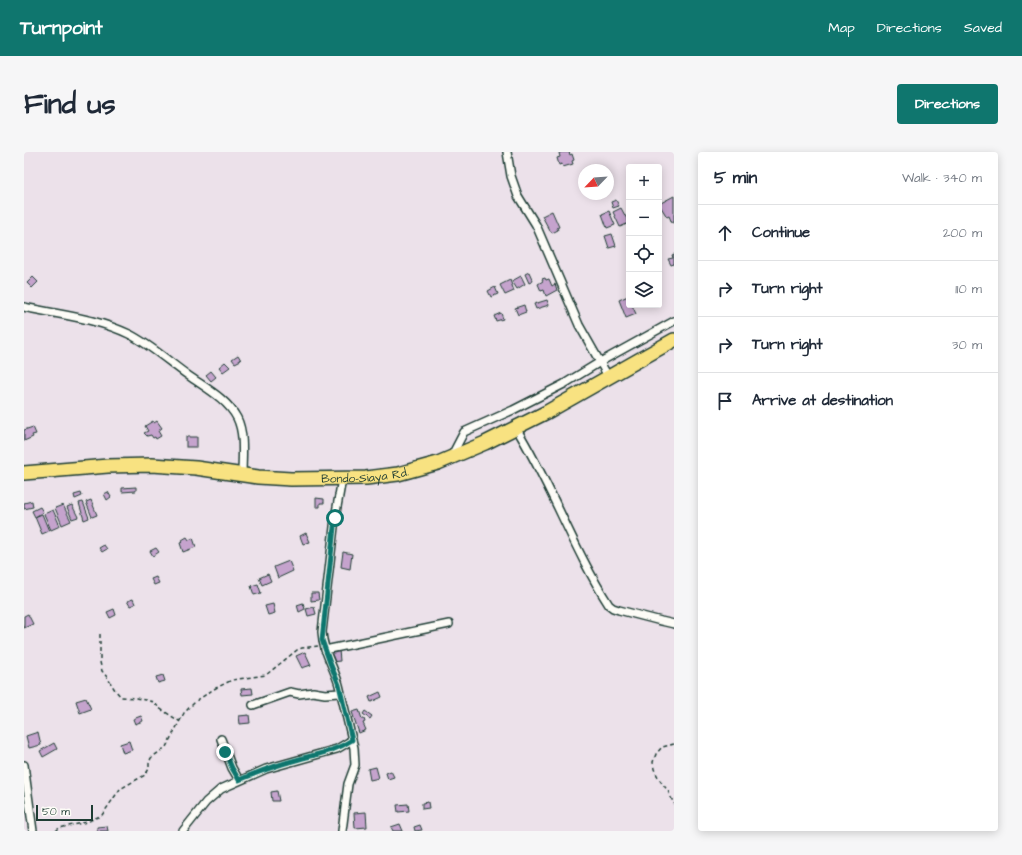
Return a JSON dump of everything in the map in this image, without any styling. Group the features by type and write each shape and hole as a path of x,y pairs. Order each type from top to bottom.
{"highway":[{"name":"Bondo-Siaya Rd.","path":"24,473 108,466 152,465 196,468 283,479 342,479 380,477 398,474 451,458 516,428 674,340"}],"street":[{"path":"507,152 511,176 518,196 536,225 579,325 608,378"},
{"path":"24,307 96,321 130,335 212,391 226,404 237,419 241,434 242,475"},
{"path":"451,458 464,432 513,410 564,384 674,321"},
{"path":"516,428 533,454 589,571 609,605 619,610 674,624"},
{"path":"342,479 328,571 322,632 325,648 336,676 352,740 355,765 348,784 342,831"},
{"path":"325,648 449,624"},
{"path":"253,705 290,692 299,694 313,692 325,694 340,693"},
{"path":"221,739 232,768 239,780"},
{"path":"183,831 214,794 221,789 239,780 278,765 332,751 352,740"},
{"path":"24,765 33,831"}],"path":[{"path":"100,634 100,662 102,671 121,697 136,698 154,702 159,708 179,721"},
{"path":"56,831 59,828 87,822 102,816 120,789 145,775 149,769 149,760 166,747 179,721 190,706 219,686 238,679 266,675 302,648 325,648"},
{"path":"674,744 662,747 656,754 653,762 654,769 659,779 668,791 674,804"}],"building":[{"path":"569,152 570,155 572,154 574,160 572,161 573,164 563,167 562,164 559,165 557,158 560,157 559,153"},
{"path":"674,196 674,222 672,223 669,216 667,217 662,209 662,202"},
{"path":"616,200 619,206 613,208 611,202"},
{"path":"621,208 626,217 626,224 620,227 613,212"},
{"path":"552,211 559,227 557,228 558,230 552,233 542,216"},
{"path":"609,211 615,225 607,228 602,214"},
{"path":"612,234 616,246 609,248 605,236"},
{"path":"674,254 674,264 671,265 668,259 673,258 672,255"},
{"path":"529,272 533,281 529,283 525,274"},
{"path":"521,276 525,284 517,289 512,281"},
{"path":"33,277 38,282 32,288 27,283"},
{"path":"545,278 546,280 549,279 552,286 555,284 557,290 546,296 544,290 541,291 538,284"},
{"path":"510,280 514,291 505,295 500,285"},
{"path":"495,287 498,294 491,297 488,291"},
{"path":"626,297 626,308 633,308 636,314 626,318 619,300"},
{"path":"547,300 549,305 536,309 534,304"},
{"path":"524,305 526,312 518,315 515,308"},
{"path":"501,313 503,319 496,321 494,316"},
{"path":"238,355 241,360 235,363 232,359"},
{"path":"225,362 230,367 223,372 219,367"},
{"path":"211,371 216,377 211,381 206,375"},
{"path":"153,421 154,423 157,421 162,428 158,431 161,436 156,439 151,435 147,436 144,433 148,431 145,426"},
{"path":"33,427 36,434 24,441 24,430"},
{"path":"186,437 197,437 197,447 186,447"},
{"path":"136,487 136,491 122,492 122,488"},
{"path":"108,492 111,497 107,500 104,494"},
{"path":"81,493 82,496 75,499 74,495"},
{"path":"316,498 324,499 324,503 320,503 320,507 316,507"},
{"path":"91,500 97,515 92,517 86,502"},
{"path":"32,501 33,507 24,509 24,503"},
{"path":"83,502 89,518 84,520 79,503"},
{"path":"63,505 71,521 62,525 55,508"},
{"path":"72,505 78,517 72,519 67,507"},
{"path":"40,507 43,512 35,517 32,511"},
{"path":"53,510 60,526 51,530 44,514"},
{"path":"42,514 49,531 42,534 35,517"},
{"path":"306,533 310,542 303,544 300,536"},
{"path":"187,537 189,540 193,538 196,547 183,552 180,543"},
{"path":"104,545 107,549 102,552 99,548"},
{"path":"156,548 159,552 153,556 150,551"},
{"path":"343,552 352,554 350,569 341,567"},
{"path":"289,561 293,571 278,578 274,567"},
{"path":"268,574 271,581 262,585 259,578"},
{"path":"156,577 159,583 154,585 151,579"},
{"path":"258,584 261,593 254,595 251,586"},
{"path":"311,593 318,593 319,600 311,601"},
{"path":"133,599 135,604 130,606 127,601"},
{"path":"303,603 305,609 299,612 297,605"},
{"path":"273,604 275,613 268,615 265,606"},
{"path":"314,607 316,614 308,616 306,609"},
{"path":"114,609 116,615 110,618 107,612"},
{"path":"28,614 33,624 24,628 24,616"},
{"path":"339,650 340,661 331,662 329,651"},
{"path":"305,652 311,665 302,668 296,656"},
{"path":"163,675 165,681 158,683 156,677"},
{"path":"252,688 253,694 242,695 241,689"},
{"path":"380,692 382,697 371,702 369,697"},
{"path":"86,698 91,709 80,713 76,701"},
{"path":"359,710 362,719 364,719 365,722 363,723 366,730 359,733 352,712"},
{"path":"365,711 372,716 370,719 363,714"},
{"path":"249,715 250,723 240,724 239,716"},
{"path":"141,716 143,721 135,724 133,719"},
{"path":"38,732 41,745 29,748 26,736"},
{"path":"129,741 132,750 123,753 120,744"},
{"path":"54,743 57,749 43,757 40,751"},
{"path":"376,767 379,778 370,780 368,769"},
{"path":"391,771 394,777 388,779 386,773"},
{"path":"277,791 279,801 272,801 271,792"},
{"path":"428,802 429,808 422,809 422,803"},
{"path":"408,804 409,811 398,812 397,805"},
{"path":"366,812 367,827 355,828 354,813"},
{"path":"400,824 403,831 393,831 391,827"},
{"path":"420,825 422,830 415,831 414,827"},
{"path":"107,826 108,831 97,831 97,827"}],"route":[{"path":"225,752 239,780 278,765 332,751 352,740 339,685 322,640 328,571 335,518"}]}
